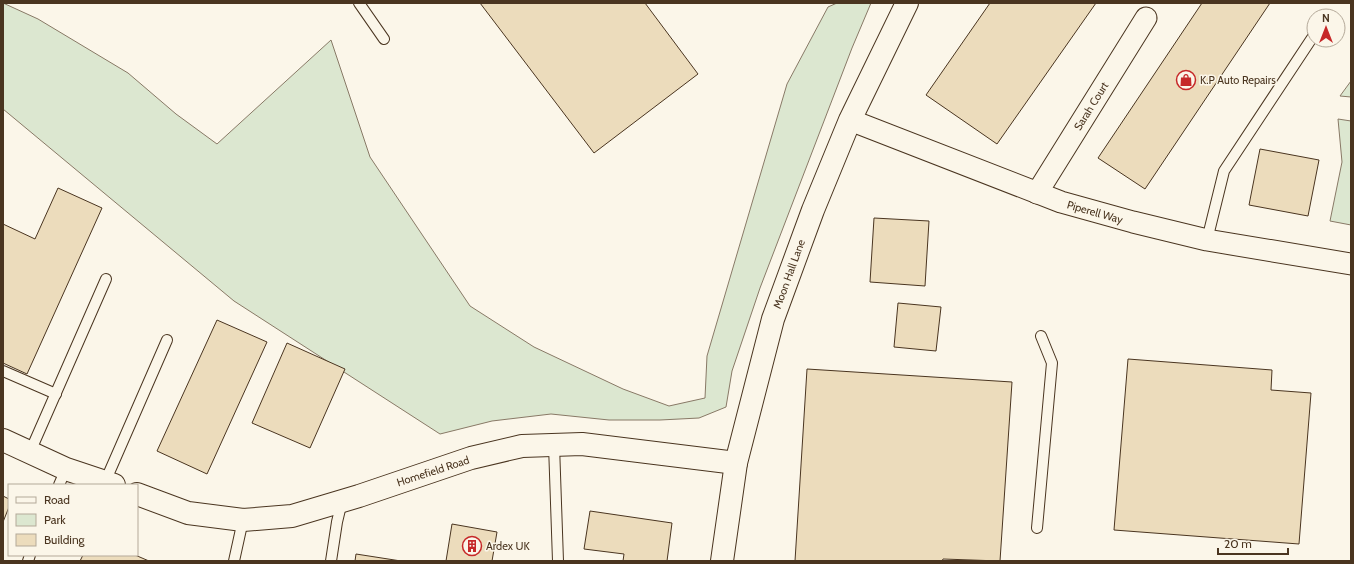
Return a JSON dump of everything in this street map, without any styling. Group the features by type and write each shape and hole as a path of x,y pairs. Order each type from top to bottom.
{"street":[{"name":"Moon Hall Lane","path":"722,561 736,463 773,319 812,210 850,120 907,3"},
{"name":"Sarah Court","path":"1037,193 1146,18"},
{"name":"Piperell Way","path":"850,120 1061,202 1133,222 1207,240 1351,264"},
{"path":"3,440 30,452 63,477 109,483"},
{"name":"Homefield Road","path":"138,494 188,512 243,520 292,516 471,458 522,446 582,444 736,463"}],"lane":[{"path":"359,3 384,39"},
{"path":"1207,240 1224,170 1306,47"},
{"path":"30,452 106,280"},
{"path":"1037,528 1052,363 1041,336"},
{"path":"109,483 167,340"},
{"path":"3,371 56,394"},
{"path":"554,445 558,561"},
{"path":"331,561 342,501"},
{"path":"234,561 243,520"}],"green space":[{"path":"3,3 38,19 128,73 176,114 217,144 331,40 370,157 470,306 534,347 623,389 669,406 705,398 707,356 787,84 828,7 837,3 871,3 852,48 760,288 732,371 726,407 699,418 660,420 609,420 551,414 492,421 440,434 234,301 3,109"},
{"path":"1351,81 1351,97 1340,96"},
{"path":"1338,119 1351,121 1351,225 1330,221 1342,162"}],"building":[{"path":"480,3 645,3 698,74 594,153"},
{"path":"990,3 1096,3 997,144 926,95"},
{"path":"1202,3 1270,3 1145,189 1098,158"},
{"path":"1260,149 1319,160 1308,216 1249,205"},
{"path":"58,188 102,208 27,374 3,363 3,224 35,239"},
{"path":"874,218 929,221 925,286 870,282"},
{"path":"898,303 941,307 936,351 894,347"},
{"path":"217,320 267,342 207,474 157,451"},
{"path":"287,343 345,369 310,448 252,423"},
{"path":"1128,359 1272,370 1271,390 1311,393 1299,544 1114,530"},
{"path":"807,369 1012,382 1000,561 943,559 942,561 795,561"},
{"path":"3,496 8,498 8,510 3,522"},
{"path":"590,511 672,523 667,561 623,561 624,554 584,549"},
{"name":"Ardex UK","path":"452,524 497,532 492,561 446,561"},
{"path":"356,554 401,561 355,561"},
{"path":"82,556 137,556 149,561 80,561"}],"place":[{"name":"K.P Auto Repairs","path":"1186,80"},
{"name":"Ardex UK","path":"472,546"}]}
